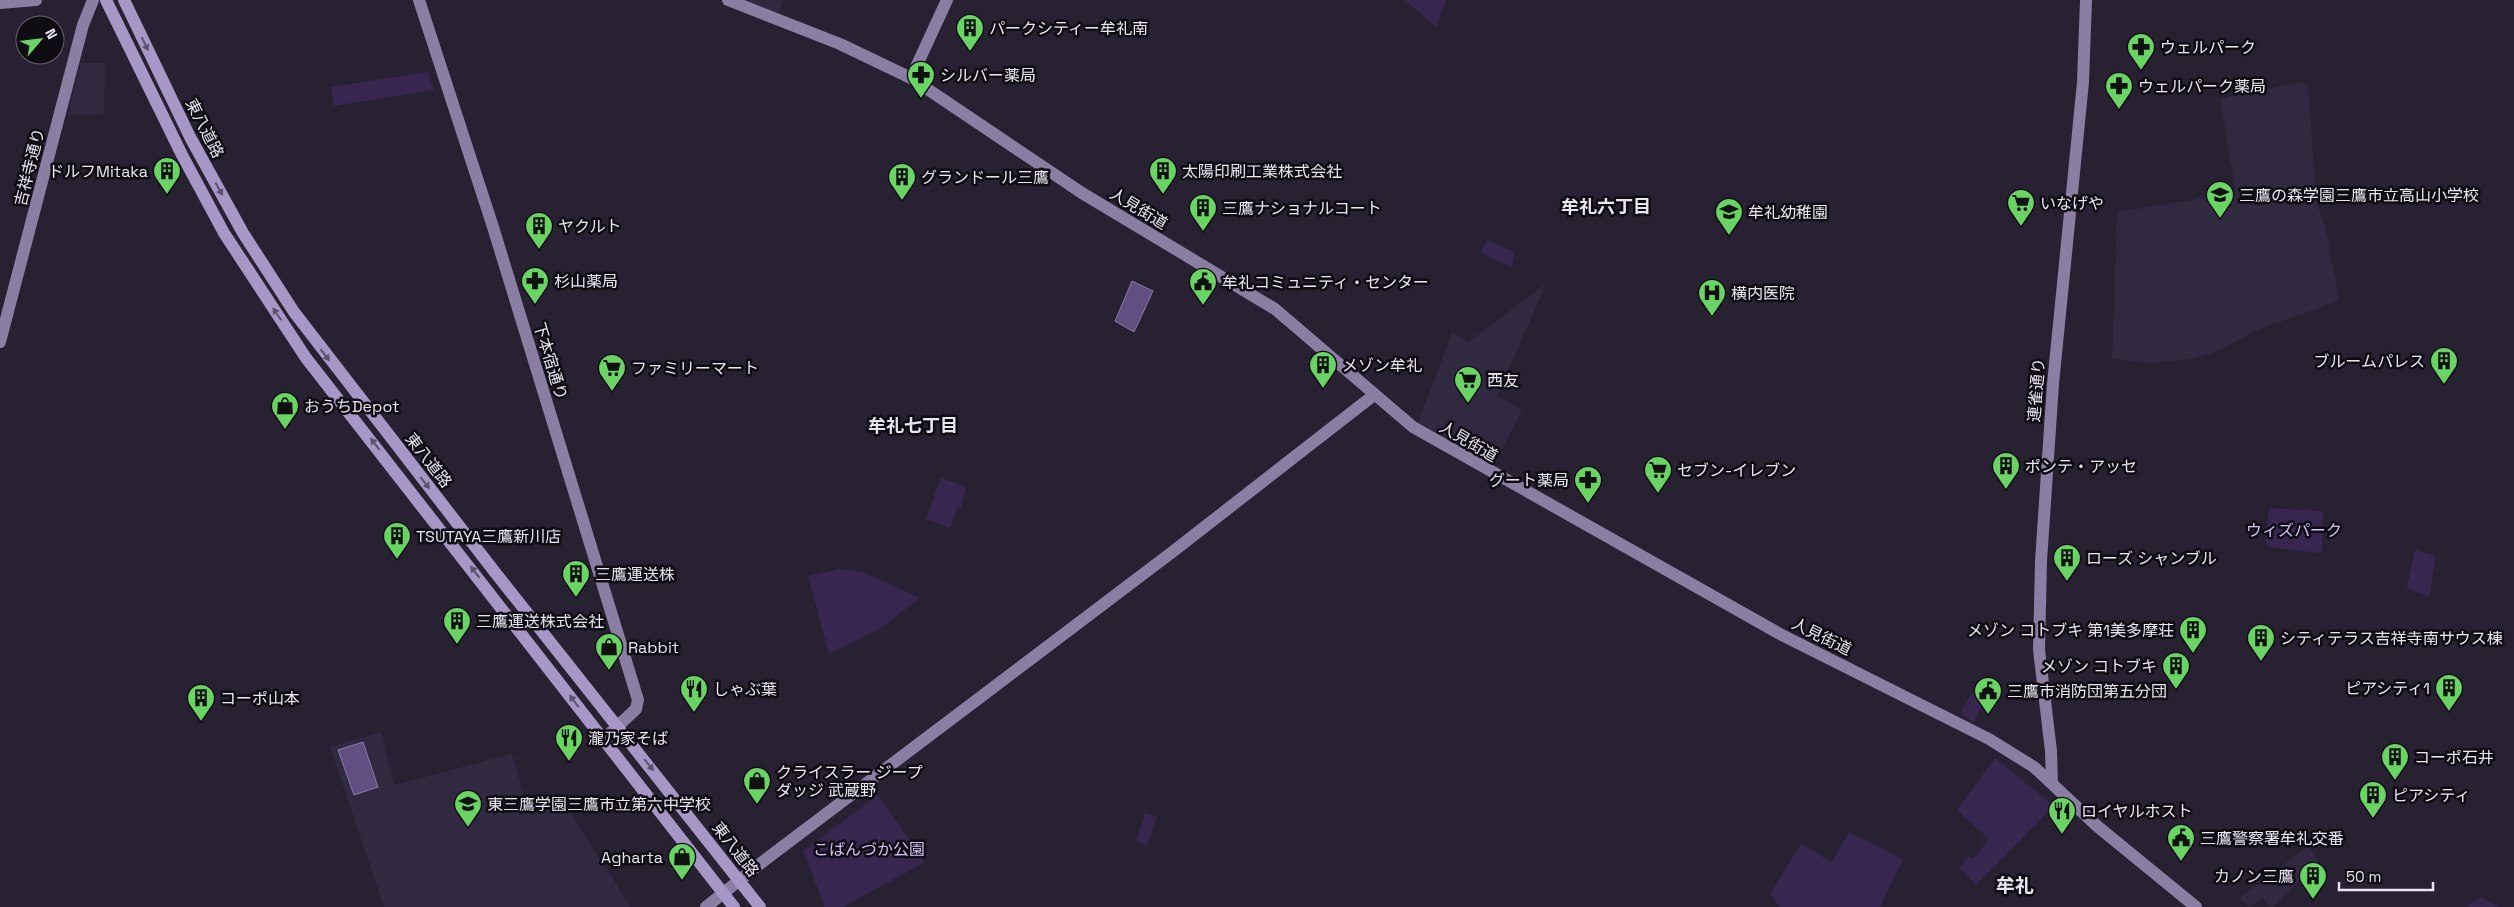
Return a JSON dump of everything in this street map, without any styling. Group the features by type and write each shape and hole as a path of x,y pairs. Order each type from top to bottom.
{"main road":[{"path":"0,3 36,0"},
{"name":"吉祥寺通り","path":"0,342 83,25 93,0"},
{"name":"東八道路","path":"106,0 177,146 224,233 306,358 734,907"},
{"name":"東八道路","path":"124,0 194,145 243,233 294,312 494,571 760,907"},
{"name":"下本宿通り","path":"419,0 493,227 638,700 636,709 618,727"},
{"name":"人見街道","path":"728,0 840,44 911,78 1082,193 1275,309 1413,427 1440,444 1780,634 2022,758 2104,831 2196,907"},
{"path":"911,78 948,0"},
{"name":"連雀通り","path":"2052,784 2051,752 2039,650 2041,561 2053,384 2083,82 2086,0"},
{"path":"706,907 1171,553 1374,395"},
{"path":"604,739 618,727"}],"shaded area":[{"path":"744,0 783,0 779,12 775,12"},
{"path":"81,63 105,63 104,114 68,115"},
{"name":"三鷹の森学園三鷹市立高山小学校","path":"2301,82 2307,85 2309,93 2316,200 2325,226 2339,298 2336,302 2261,328 2217,351 2193,359 2151,363 2112,359 2117,212 2236,193 2220,99"},
{"path":"1132,281 1153,291 1134,332 1115,321"},
{"path":"1546,284 1497,396 1522,410 1494,465 1418,422 1452,333 1469,342"},
{"name":"東三鷹学園三鷹市立第六中学校","path":"381,732 394,785 512,754 529,813 560,803 567,808 631,907 384,907 330,747"},
{"path":"363,742 378,787 354,795 338,750"},
{"path":"2308,846 2319,862 2273,907 2269,907 2263,899 2249,907 2240,898"}],"green space":[{"path":"1405,0 1446,0 1436,27"},
{"path":"428,72 434,90 334,106 331,87"},
{"path":"1486,240 1515,252 1512,267 1481,253"},
{"path":"941,478 966,487 961,507 957,507 950,528 926,519"},
{"name":"ウィズパーク","path":"2269,508 2323,511 2322,550 2318,553 2269,547 2266,543"},
{"path":"2415,550 2436,556 2429,597 2407,588"},
{"path":"839,569 863,572 920,598 881,628 829,654 808,576"},
{"path":"1978,682 1987,689 1983,705 1974,722 1960,714"},
{"path":"1995,758 2054,806 1976,885 1959,868 1969,856 1973,859 1989,839 1957,810"},
{"name":"こばんづか公園","path":"878,795 925,862 843,907 825,907 803,851"},
{"path":"1145,813 1157,817 1147,846 1136,841"},
{"path":"1849,832 1903,859 1880,907 1780,907 1770,894 1801,844 1832,862"},
{"path":"2481,897 2499,907 2465,907"}],"place":[{"name":"パークシティー牟礼南","path":"970,52"},
{"name":"ウェルパーク","path":"2141,71"},
{"name":"シルバー薬局","path":"921,99"},
{"name":"ウェルパーク薬局","path":"2119,110"},
{"name":"ドルフMitaka","path":"167,195"},
{"name":"太陽印刷工業株式会社","path":"1163,195"},
{"name":"グランドール三鷹","path":"902,201"},
{"name":"三鷹の森学園三鷹市立高山小学校","path":"2220,219"},
{"name":"いなげや","path":"2021,227"},
{"name":"三鷹ナショナルコート","path":"1203,232"},
{"name":"牟礼幼稚園","path":"1729,236"},
{"name":"ヤクルト","path":"539,250"},
{"name":"杉山薬局","path":"535,305"},
{"name":"牟礼コミュニティ・センター","path":"1203,306"},
{"name":"横内医院","path":"1712,317"},
{"name":"ブルームパレス","path":"2444,385"},
{"name":"メゾン牟礼","path":"1323,389"},
{"name":"ファミリーマート","path":"612,392"},
{"name":"西友","path":"1468,404"},
{"name":"おうちDepot","path":"285,430"},
{"name":"ポンテ・アッセ","path":"2006,490"},
{"name":"セブン-イレブン","path":"1658,494"},
{"name":"グート薬局","path":"1588,504"},
{"name":"TSUTAYA三鷹新川店","path":"397,560"},
{"name":"ローズ シャンブル","path":"2067,582"},
{"name":"三鷹運送株","path":"576,598"},
{"name":"三鷹運送株式会社","path":"457,645"},
{"name":"メゾン コトブキ 第1美多摩荘","path":"2193,654"},
{"name":"シティテラス吉祥寺南サウス棟","path":"2261,662"},
{"name":"Rabbit","path":"609,671"},
{"name":"メゾン コトブキ","path":"2176,690"},
{"name":"ピアシティ1","path":"2449,712"},
{"name":"しゃぶ葉","path":"694,713"},
{"name":"三鷹市消防団第五分団","path":"1988,715"},
{"name":"コーポ山本","path":"201,722"},
{"name":"瀧乃家そば","path":"569,762"},
{"name":"コーポ石井","path":"2395,781"},
{"name":"クライスラー ジープ ダッジ 武蔵野","path":"757,805"},
{"name":"ピアシティ","path":"2373,819"},
{"name":"東三鷹学園三鷹市立第六中学校","path":"468,828"},
{"name":"ロイヤルホスト","path":"2062,835"},
{"name":"三鷹警察署牟礼交番","path":"2181,862"},
{"name":"Agharta","path":"682,881"},
{"name":"カノン三鷹","path":"2313,900"}],"district":[{"name":"牟礼六丁目","path":"1606,207"},
{"name":"牟礼七丁目","path":"913,426"},
{"name":"牟礼","path":"2015,885"}]}
